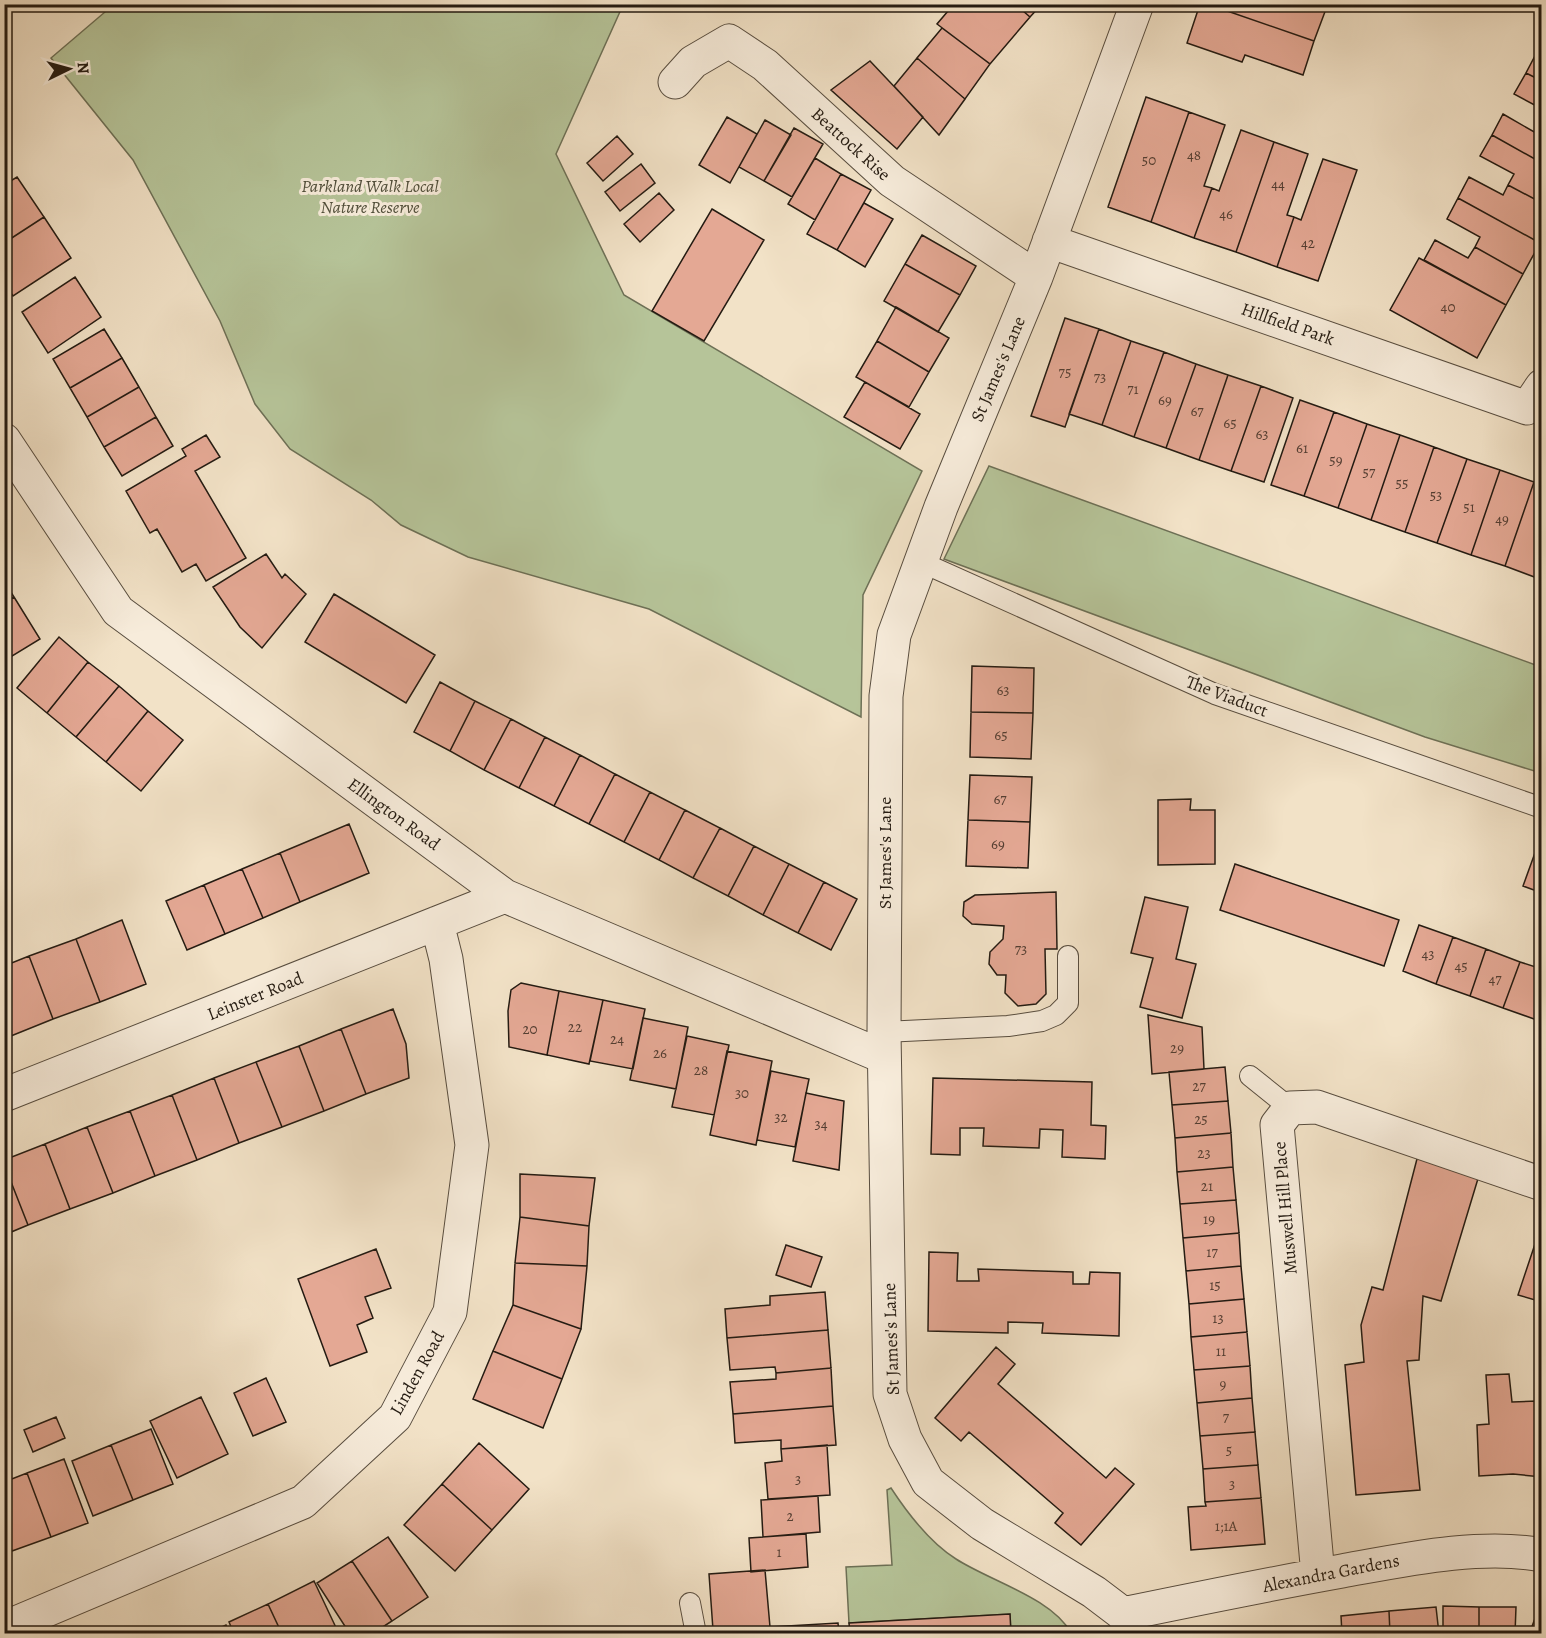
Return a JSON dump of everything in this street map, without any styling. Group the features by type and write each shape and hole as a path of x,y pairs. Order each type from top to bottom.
{"street":[{"name":"St James's Lane","path":"1128,1624 1094,1592 982,1524 928,1482 905,1439 890,1394 884,1044 886,696 894,635 941,507 1036,277 1137,4"},
{"name":"Beattock Rise","path":"675,82 693,62 729,41 765,65 892,181 1036,277"},
{"name":"Hillfield Park","path":"1049,241 1537,402"},
{"name":"Ellington Road","path":"4,440 118,612 505,896 884,1044"},
{"name":"Leinster Road","path":"4,1095 505,896"},
{"name":"Linden Road","path":"4,1628 303,1502 395,1416 450,1312 472,1145 446,959 437,923"},
{"path":"1290,1108 1317,1107 1542,1184"},
{"name":"Muswell Hill Place","path":"1290,1108 1277,1125 1318,1575"},
{"name":"Alexandra Gardens","path":"1128,1624 1318,1575 1405,1559 1476,1552 1526,1552 1542,1555"}],"lane":[{"name":"The Viaduct","path":"921,562 1215,694 1542,808"},
{"path":"884,1044 1042,1021 1056,1015 1068,1002 1068,956"},
{"path":"1250,1076 1290,1108"},
{"path":"690,1603 696,1634"}],"green space":[{"name":"Parkland Walk Local Nature Reserve","path":"100,5 623,5 556,154 624,295 922,471 863,595 861,717 649,609 468,557 401,525 371,500 290,449 255,404 220,321 133,160 51,58 105,12"},
{"path":"989,466 1541,667 1541,773 1425,737 944,559"},
{"path":"891,1488 920,1527 946,1552 970,1567 1035,1600 1062,1621 1071,1633 1011,1633 1010,1614 849,1623 846,1567 892,1565 887,1490"}],"building":[{"path":"954,4 1015,4 1030,17 990,64 937,24"},
{"path":"1015,4 1042,4 1030,17"},
{"path":"1200,4 1207,4 1314,41 1303,75 1245,55 1242,62 1187,43"},
{"path":"1207,4 1312,4 1326,9 1314,41"},
{"path":"942,28 990,64 965,99 917,58"},
{"path":"1537,52 1542,55 1542,81 1526,73"},
{"path":"917,58 965,99 939,135 894,86"},
{"path":"870,61 923,117 897,149 831,90"},
{"path":"1526,73 1542,81 1542,109 1514,94"},
{"path":"1146,97 1189,112 1151,222 1108,207"},
{"path":"1189,112 1225,125 1204,186 1212,188 1194,238 1151,222"},
{"path":"1503,114 1536,133 1542,124 1542,163 1492,135"},
{"path":"727,117 757,134 730,183 699,165"},
{"path":"765,120 791,135 764,181 739,167"},
{"path":"794,128 823,144 792,197 764,181"},
{"path":"1241,130 1274,142 1236,252 1194,238 1212,188 1219,191"},
{"path":"1492,135 1542,163 1542,203 1508,185 1514,174 1480,156"},
{"path":"617,136 633,154 603,181 587,163"},
{"path":"1274,142 1308,154 1287,215 1294,217 1277,267 1236,252"},
{"path":"815,158 841,174 815,220 788,204"},
{"path":"1323,159 1357,170 1318,281 1277,267 1294,217 1301,220"},
{"path":"641,164 655,183 620,211 605,192"},
{"path":"841,174 871,190 837,250 807,234"},
{"path":"17,177 44,217 4,243 4,185"},
{"path":"1469,177 1503,195 1508,185 1542,203 1540,243 1458,198"},
{"path":"659,193 674,210 640,242 624,224"},
{"path":"1458,198 1540,243 1523,274 1475,247 1480,237 1447,219"},
{"path":"864,203 893,219 865,267 837,250"},
{"path":"712,209 764,240 704,341 652,311"},
{"path":"44,217 71,258 13,296 4,283 4,243"},
{"path":"922,235 976,266 960,295 905,264"},
{"path":"1435,240 1468,258 1475,247 1523,274 1506,305 1424,260"},
{"path":"1419,258 1506,305 1477,358 1390,310"},
{"path":"905,264 960,295 938,332 884,301"},
{"path":"75,277 101,317 48,353 22,312"},
{"path":"896,307 949,338 929,372 877,341"},
{"path":"1065,318 1099,329 1065,427 1031,416"},
{"path":"104,329 122,358 70,388 53,359"},
{"path":"1099,329 1131,341 1102,425 1069,414"},
{"path":"877,341 929,372 909,407 856,377"},
{"path":"1131,341 1164,352 1134,437 1102,425"},
{"path":"1164,352 1196,364 1166,448 1134,437"},
{"path":"122,358 139,387 87,417 70,388"},
{"path":"1196,364 1228,375 1199,460 1166,448"},
{"path":"1228,375 1261,386 1231,471 1199,460"},
{"path":"865,382 920,414 900,449 844,417"},
{"path":"1261,386 1293,398 1264,482 1231,471"},
{"path":"139,387 156,417 104,447 87,417"},
{"path":"1300,400 1334,412 1304,496 1271,485"},
{"path":"1334,412 1367,424 1338,508 1304,496"},
{"path":"156,417 173,446 122,476 104,447"},
{"path":"1367,424 1400,435 1371,520 1338,508"},
{"path":"206,435 220,457 195,471 246,558 206,581 196,564 182,572 157,529 150,533 126,491 186,456 182,449"},
{"path":"1400,435 1434,447 1405,532 1371,520"},
{"path":"1434,447 1467,459 1437,543 1405,532"},
{"path":"1467,459 1500,470 1471,555 1437,543"},
{"path":"1500,470 1534,482 1505,566 1471,555"},
{"path":"1534,482 1542,485 1542,567 1537,578 1505,566"},
{"path":"266,554 282,578 285,574 306,594 262,648 240,627 213,587"},
{"path":"4,581 14,597 4,603"},
{"path":"334,594 435,655 406,703 305,642"},
{"path":"14,597 40,639 4,661 4,603"},
{"path":"59,637 88,662 47,713 17,688"},
{"path":"88,662 119,686 76,737 47,713"},
{"path":"972,666 1034,668 1033,713 971,712"},
{"path":"440,682 475,701 450,751 414,732"},
{"path":"119,686 148,711 106,762 76,737"},
{"path":"475,701 511,719 484,770 450,751"},
{"path":"148,711 183,740 141,791 106,762"},
{"path":"971,712 1033,713 1031,759 970,757"},
{"path":"511,719 545,737 519,788 484,770"},
{"path":"545,737 580,755 554,806 519,788"},
{"path":"580,755 615,774 589,824 554,806"},
{"path":"615,774 650,792 624,842 589,824"},
{"path":"970,775 1032,777 1030,822 968,820"},
{"path":"650,792 685,810 659,860 624,842"},
{"path":"1191,799 1190,810 1215,810 1215,864 1158,865 1158,800"},
{"path":"685,810 720,828 693,878 659,860"},
{"path":"968,820 1030,822 1028,868 966,866"},
{"path":"349,824 369,873 300,902 280,853"},
{"path":"720,828 754,846 728,896 693,878"},
{"path":"1540,839 1542,839 1542,893 1523,886"},
{"path":"754,846 789,864 763,915 728,896"},
{"path":"280,853 300,902 263,918 242,869"},
{"path":"789,864 824,882 798,933 763,915"},
{"path":"1235,864 1399,920 1384,966 1220,910"},
{"path":"242,869 263,918 225,934 204,885"},
{"path":"824,882 857,899 831,950 798,933"},
{"path":"204,885 225,934 187,950 166,901"},
{"path":"1056,892 1057,949 1045,949 1046,994 1036,1004 1018,1006 1005,993 1006,975 997,975 989,964 990,952 1003,939 1004,926 972,924 963,916 964,902 975,895"},
{"path":"1145,897 1188,907 1176,959 1196,964 1182,1018 1140,1007 1153,958 1131,953"},
{"path":"122,920 146,984 100,1002 76,939"},
{"path":"1419,925 1453,937 1436,984 1403,971"},
{"path":"1453,937 1486,949 1470,996 1436,984"},
{"path":"76,939 100,1002 53,1019 29,956"},
{"path":"1486,949 1520,962 1503,1008 1470,996"},
{"path":"29,956 53,1019 6,1038 4,1033 4,966"},
{"path":"1520,962 1542,969 1542,1007 1537,1020 1503,1008"},
{"path":"521,983 559,991 547,1055 509,1047 508,1011 511,990"},
{"path":"559,991 603,1000 589,1064 547,1055"},
{"path":"603,1000 645,1009 633,1069 590,1061"},
{"path":"393,1009 406,1044 409,1078 366,1094 341,1029"},
{"path":"1148,1015 1202,1027 1204,1069 1152,1074"},
{"path":"643,1018 688,1027 676,1089 630,1080"},
{"path":"341,1029 366,1094 324,1111 299,1046"},
{"path":"687,1036 729,1045 714,1115 672,1107"},
{"path":"299,1046 324,1111 282,1127 256,1062"},
{"path":"727,1051 772,1061 756,1145 710,1135"},
{"path":"256,1062 282,1127 239,1143 214,1078"},
{"path":"1225,1067 1228,1101 1172,1105 1169,1072"},
{"path":"771,1071 809,1079 795,1147 757,1140"},
{"path":"214,1078 239,1143 197,1160 172,1095"},
{"path":"933,1078 1092,1082 1091,1125 1106,1126 1105,1159 1062,1157 1063,1130 1040,1129 1039,1148 983,1146 984,1128 960,1128 960,1155 931,1154"},
{"path":"806,1093 844,1101 839,1170 793,1161"},
{"path":"172,1095 197,1160 155,1176 130,1111"},
{"path":"1228,1101 1231,1133 1175,1138 1172,1105"},
{"path":"130,1111 155,1176 113,1193 87,1127"},
{"path":"87,1127 113,1193 70,1209 45,1144"},
{"path":"1231,1133 1233,1167 1177,1172 1175,1138"},
{"path":"45,1144 70,1209 28,1225 4,1160"},
{"path":"1418,1155 1480,1172 1441,1301 1423,1296 1419,1360 1407,1361 1420,1490 1356,1495 1345,1365 1364,1362 1361,1325 1372,1287 1383,1290"},
{"path":"4,1164 28,1225 4,1235"},
{"path":"1233,1167 1236,1200 1180,1204 1177,1172"},
{"path":"520,1174 595,1178 589,1226 520,1217"},
{"path":"1236,1200 1239,1233 1183,1238 1180,1204"},
{"path":"520,1217 589,1226 587,1266 515,1263"},
{"path":"1542,1223 1542,1302 1518,1295"},
{"path":"1239,1233 1241,1266 1186,1271 1183,1238"},
{"path":"786,1245 822,1257 811,1287 776,1275"},
{"path":"376,1249 391,1288 365,1297 373,1318 357,1325 367,1352 330,1366 298,1279"},
{"path":"929,1252 958,1253 957,1281 979,1281 978,1269 1073,1272 1073,1284 1089,1284 1090,1272 1120,1273 1119,1336 1042,1333 1043,1323 1008,1322 1008,1333 928,1331"},
{"path":"515,1263 587,1266 581,1329 513,1305"},
{"path":"1241,1266 1244,1299 1189,1304 1186,1271"},
{"path":"825,1292 828,1330 727,1338 725,1309 770,1305 770,1296"},
{"path":"1244,1299 1247,1332 1191,1337 1189,1304"},
{"path":"513,1305 581,1329 562,1379 493,1351"},
{"path":"828,1330 831,1368 776,1373 775,1367 730,1370 727,1338"},
{"path":"1247,1332 1250,1366 1194,1370 1191,1337"},
{"path":"996,1347 1015,1364 998,1384 1106,1478 1115,1468 1134,1484 1081,1545 1055,1523 1063,1513 969,1432 961,1441 935,1418"},
{"path":"493,1351 562,1379 543,1428 473,1399"},
{"path":"1250,1366 1252,1398 1197,1403 1194,1370"},
{"path":"831,1368 833,1406 733,1414 730,1382 776,1379 776,1373"},
{"path":"1509,1374 1512,1402 1537,1401 1537,1424 1542,1424 1542,1477 1513,1474 1479,1476 1477,1425 1489,1424 1486,1375"},
{"path":"266,1378 286,1422 253,1436 234,1393"},
{"path":"201,1397 228,1454 177,1478 150,1421"},
{"path":"1252,1398 1255,1432 1200,1436 1197,1403"},
{"path":"833,1406 836,1445 781,1449 781,1440 735,1443 733,1414"},
{"path":"56,1417 65,1438 33,1452 24,1430"},
{"path":"151,1429 173,1484 133,1500 111,1445"},
{"path":"1255,1432 1258,1465 1203,1469 1200,1436"},
{"path":"479,1443 529,1489 492,1530 442,1484"},
{"path":"111,1445 133,1500 93,1516 72,1461"},
{"path":"827,1445 830,1495 768,1499 765,1463 782,1461 781,1449"},
{"path":"64,1459 88,1523 51,1537 27,1473"},
{"path":"1258,1465 1261,1498 1205,1502 1203,1469"},
{"path":"27,1473 51,1537 12,1551 4,1530 4,1482"},
{"path":"442,1484 492,1530 455,1571 404,1525"},
{"path":"818,1496 820,1532 763,1537 761,1500"},
{"path":"1261,1498 1265,1544 1191,1550 1188,1507 1206,1506 1205,1502"},
{"path":"806,1534 808,1567 751,1572 749,1538"},
{"path":"388,1537 428,1597 392,1621 352,1561"},
{"path":"352,1561 392,1621 372,1634 350,1634 317,1583"},
{"path":"765,1570 770,1627 838,1623 839,1634 730,1634 729,1629 713,1630 709,1574"},
{"path":"314,1581 339,1634 282,1634 268,1604"},
{"path":"268,1604 282,1634 234,1634 229,1622"},
{"path":"1443,1606 1479,1607 1479,1634 1443,1634"},
{"path":"1436,1607 1439,1634 1390,1634 1389,1611"},
{"path":"1479,1607 1516,1607 1515,1634 1479,1634"},
{"path":"1389,1611 1390,1634 1342,1634 1341,1616"},
{"path":"1538,1611 1542,1612 1542,1634 1529,1634"},
{"path":"1010,1614 1011,1634 850,1634 849,1623"},
{"path":"226,1625 230,1634 207,1634"}]}
